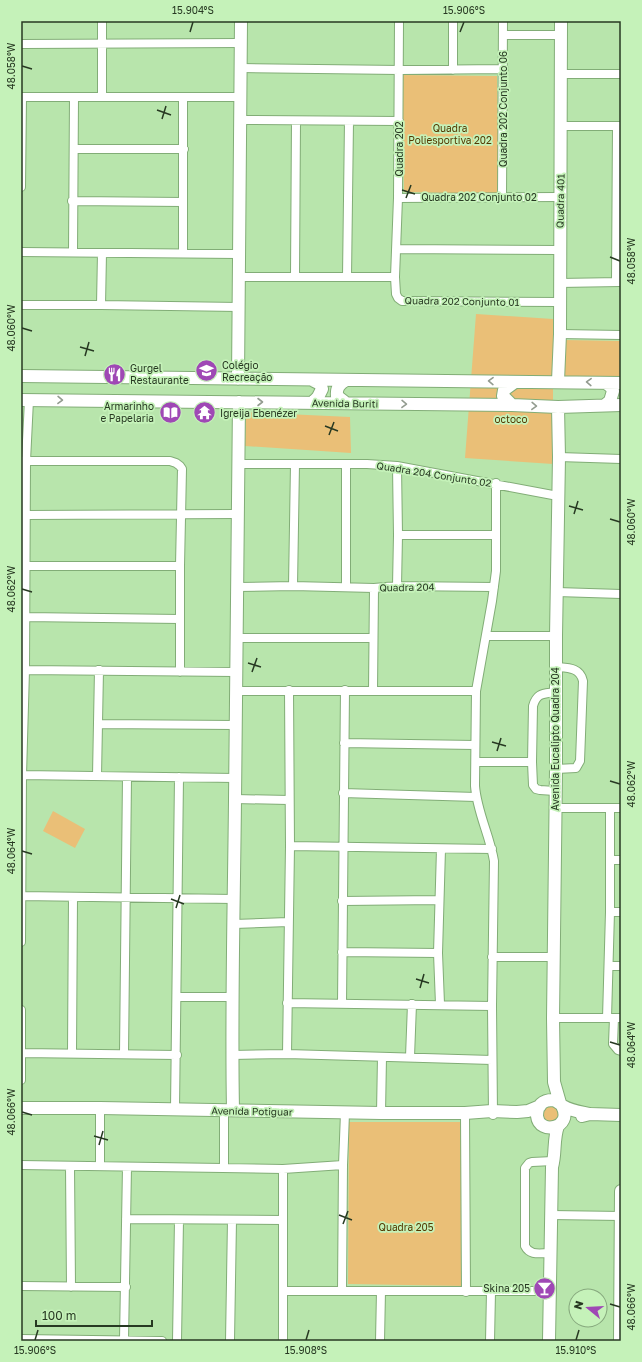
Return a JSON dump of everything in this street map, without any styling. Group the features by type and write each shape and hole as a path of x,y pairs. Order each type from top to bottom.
{"street":[{"path":"102,21 102,97"},
{"path":"238,379 241,21"},
{"name":"Quadra 202","path":"395,277 400,70 399,21"},
{"path":"453,21 453,70"},
{"name":"Quadra 202 Conjunto 06","path":"502,197 504,21"},
{"name":"Quadra 401","path":"558,381 560,334 559,250 562,21"},
{"path":"504,35 561,35"},
{"path":"21,44 241,43"},
{"path":"241,68 400,70 504,69"},
{"path":"561,74 621,74"},
{"path":"21,187 21,97 240,97"},
{"path":"73,252 72,201 74,97"},
{"path":"183,97 183,253"},
{"path":"240,120 399,121"},
{"path":"295,277 296,121"},
{"path":"347,278 349,121"},
{"path":"559,283 618,282 619,126 561,126"},
{"path":"74,149 184,149"},
{"name":"Quadra 202 Conjunto 02","path":"398,198 560,197"},
{"path":"72,201 183,202"},
{"path":"396,249 559,250"},
{"path":"21,252 238,254"},
{"path":"101,305 102,253"},
{"path":"239,277 395,277"},
{"name":"Quadra 202 Conjunto 01","path":"395,277 396,294 402,301 559,302"},
{"path":"21,306 101,305 239,307"},
{"path":"560,334 621,335"},
{"path":"21,376 515,382 558,381 621,383"},
{"path":"312,380 320,384 322,389 318,397 312,402"},
{"path":"346,380 341,383 336,391 337,396 346,403"},
{"path":"512,405 503,396 504,390 515,382"},
{"path":"605,405 610,401 613,391 606,383"},
{"path":"21,942 22,726 25,670 25,617 23,595 25,566 25,515 23,462 25,400"},
{"name":"Avenida Buriti","path":"25,400 312,402 558,407 605,405 621,406"},
{"path":"224,1168 232,1055 235,672 238,587 236,514 239,402"},
{"name":"Avenida Eucalipto Quadra 204","path":"553,1071 556,636 559,457 558,407"},
{"path":"559,457 621,459"},
{"path":"23,462 170,461 180,466 182,469 180,672"},
{"name":"Quadra 204 Conjunto 02","path":"238,464 367,464 397,466 496,483 558,496"},
{"path":"293,586 295,464"},
{"path":"346,464 346,587"},
{"path":"397,466 397,586"},
{"path":"490,1113 494,861 492,849 476,797 475,746 476,691 496,571 496,483"},
{"path":"25,515 236,514"},
{"path":"398,535 495,535"},
{"path":"25,566 180,566"},
{"path":"238,587 293,586 374,588"},
{"name":"Quadra 204","path":"373,691 374,588 397,586 494,587"},
{"path":"557,592 621,594"},
{"path":"25,617 180,619"},
{"path":"486,636 556,636"},
{"path":"237,638 373,638"},
{"path":"556,668 570,668 576,670 582,676 583,681 580,761 576,768 556,769"},
{"path":"25,670 235,672"},
{"path":"97,776 99,670"},
{"path":"287,1054 290,846 289,690"},
{"path":"342,1004 342,847 345,690"},
{"path":"236,691 476,691"},
{"path":"555,792 536,789 533,785 532,762 535,700 541,694 556,692"},
{"path":"98,724 235,725"},
{"path":"344,742 475,746"},
{"path":"476,762 532,762"},
{"path":"22,775 235,778"},
{"path":"124,1054 127,777"},
{"path":"175,1110 177,1055 179,777"},
{"path":"343,793 476,797"},
{"path":"235,799 289,800"},
{"path":"555,808 621,808"},
{"path":"610,808 609,966 614,1018 613,1044 618,1050 621,1051"},
{"path":"290,846 492,849"},
{"path":"440,1004 438,954 441,849"},
{"path":"610,860 621,860"},
{"path":"21,896 234,899"},
{"path":"72,1053 74,897"},
{"path":"342,901 439,900"},
{"path":"610,912 621,912"},
{"path":"234,924 288,922"},
{"path":"342,952 438,954"},
{"path":"492,957 554,957"},
{"path":"609,966 621,966"},
{"path":"177,997 232,997"},
{"path":"287,1003 440,1004 492,1006"},
{"path":"410,1056 412,1004"},
{"path":"21,1010 21,1080"},
{"path":"553,1018 614,1018"},
{"path":"22,1053 177,1055"},
{"path":"232,1055 287,1054 382,1057 410,1056 492,1060"},
{"path":"381,1113 382,1057"},
{"path":"552,1163 549,1138 537,1115 550,1087 553,1071"},
{"path":"549,1341 552,1163 554,1142 565,1114 554,1087 553,1071"},
{"name":"Avenida Potiguar","path":"21,1108 100,1108 346,1113 490,1113 523,1112 552,1100 576,1111 590,1114 621,1114"},
{"path":"100,1108 100,1166"},
{"path":"342,1291 343,1165 346,1113"},
{"path":"466,1113 466,1292"},
{"name":"Avenida Potiguar","path":"490,1113 526,1117 552,1128 590,1114"},
{"path":"550,1253 532,1253 527,1250 525,1246 526,1168 529,1163 532,1162 552,1163"},
{"path":"21,1165 283,1169 343,1165"},
{"path":"70,1166 71,1287"},
{"path":"124,1340 127,1167"},
{"path":"283,1169 283,1341"},
{"path":"620,1341 621,1191"},
{"path":"551,1215 621,1216"},
{"path":"126,1219 283,1220"},
{"path":"177,1341 179,1220"},
{"path":"230,1341 232,1220"},
{"path":"21,1286 126,1287"},
{"path":"283,1291 550,1291"},
{"path":"380,1341 381,1291"},
{"path":"490,1341 491,1292"},
{"path":"21,1339 162,1341"}],"green space":[{"name":"Quadra Poliesportiva 202","path":"402,75 497,76 499,194 404,192"},
{"name":"octoco","path":"476,314 553,319 553,464 465,458"},
{"path":"564,340 621,341 621,377 563,376"},
{"path":"246,412 350,417 351,453 245,446"},
{"path":"53,811 85,829 75,848 43,831"},
{"path":"553,1103 562,1116 549,1125 546,1124 541,1110"},
{"name":"Quadra 205","path":"349,1122 461,1122 466,1286 348,1284"}],"place":[{"name":"Colégio Recreação","path":"207,371"},
{"name":"Gurgel Restaurante","path":"115,374"},
{"name":"Armarinho e Papelaria","path":"170,412"},
{"name":"Igreija Ebenézer","path":"205,413"},
{"name":"Skina 205","path":"545,1288"}]}
